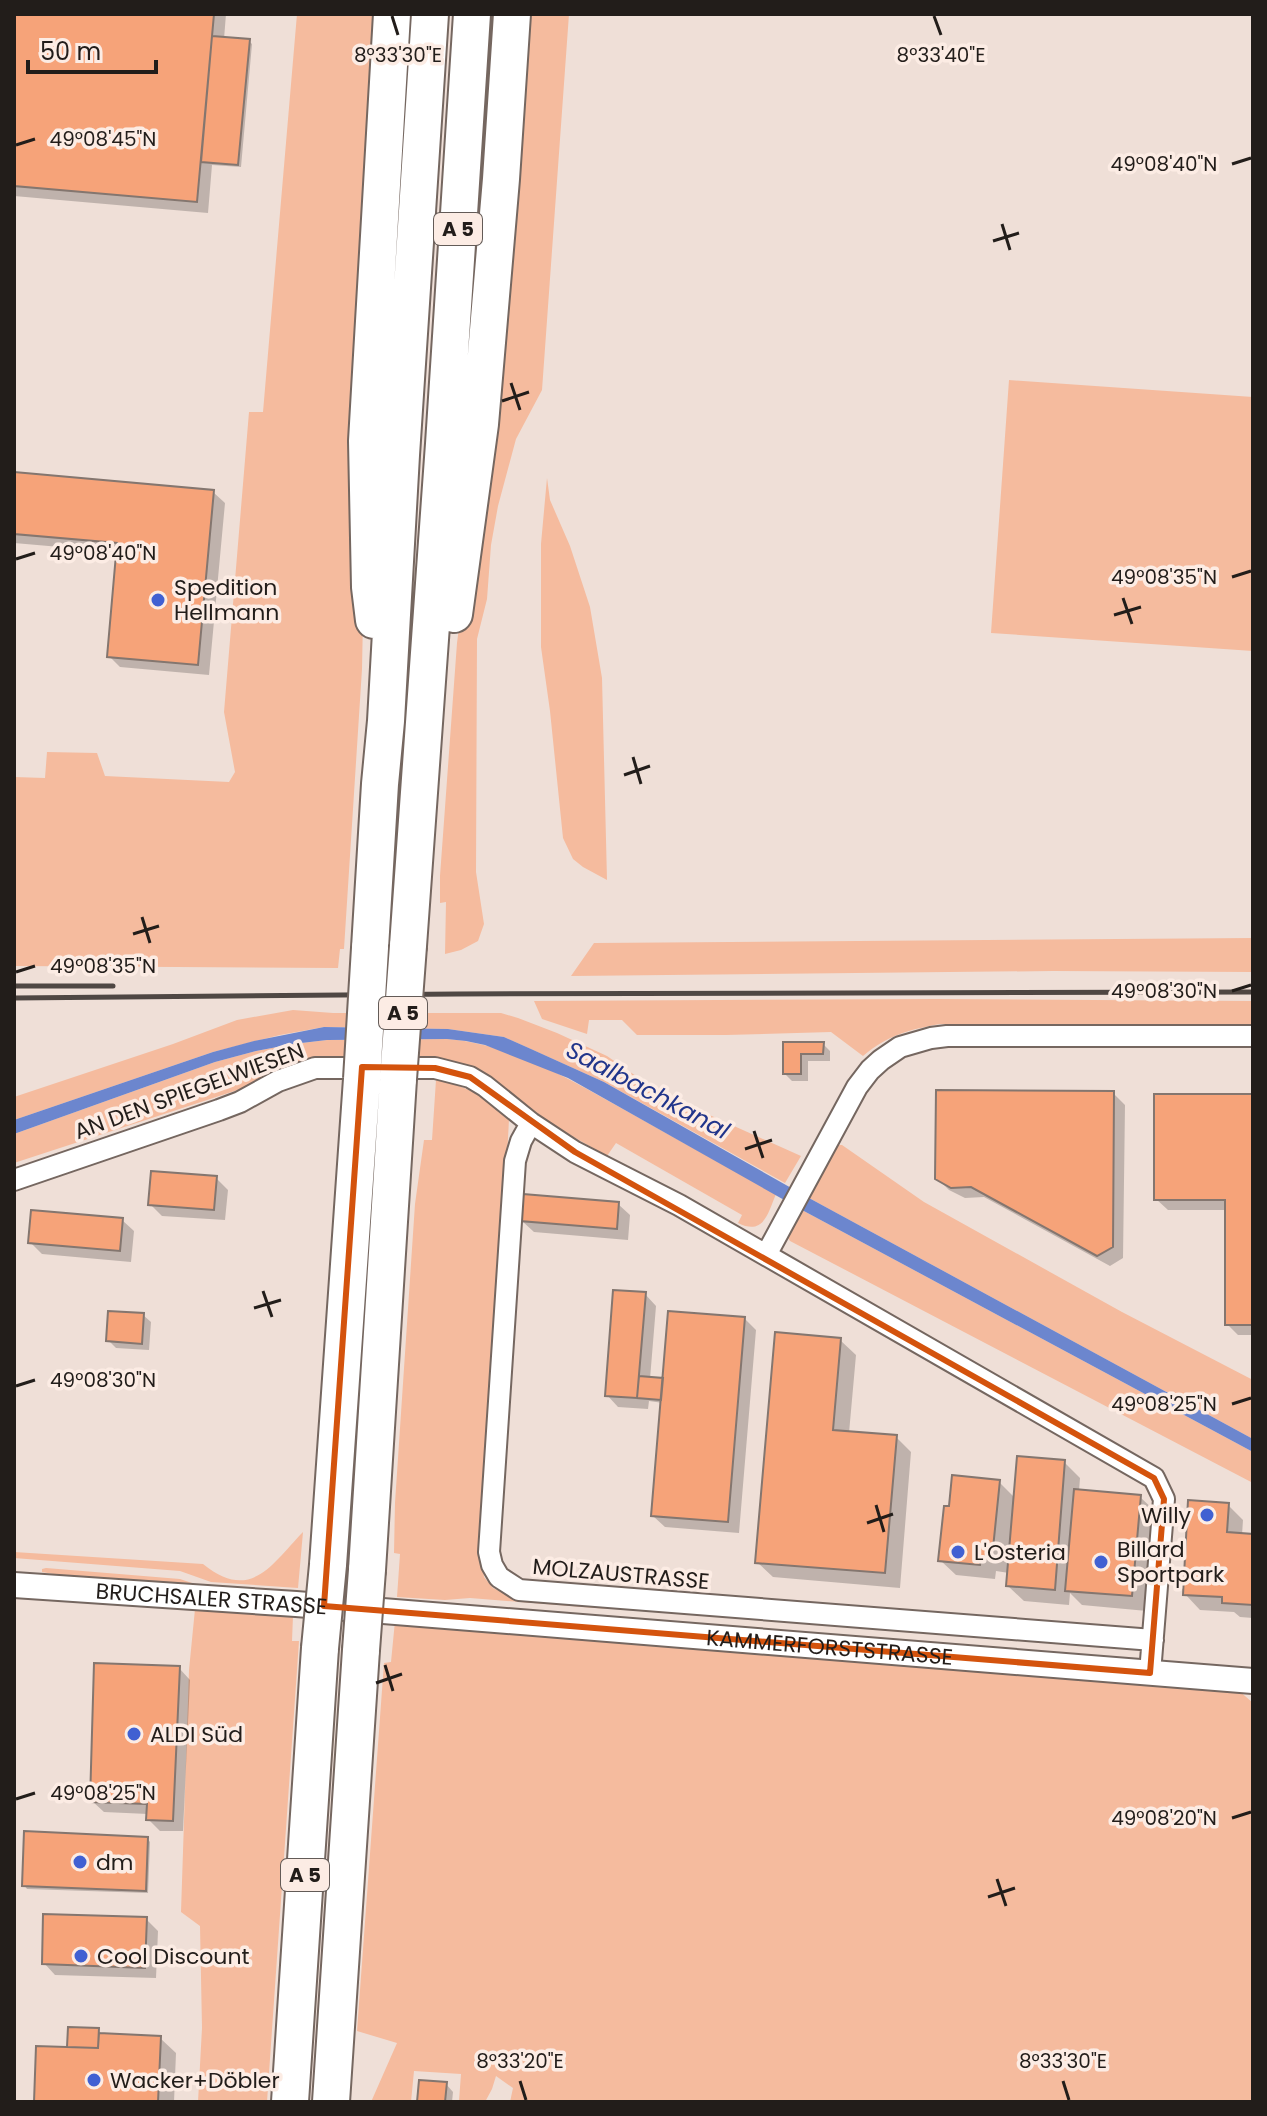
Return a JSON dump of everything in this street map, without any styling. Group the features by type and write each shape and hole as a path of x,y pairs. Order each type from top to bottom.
{"highway":[{"name":"A 5","path":"383,14 389,65"},
{"name":"A 5","path":"386,721 370,587 367,441 392,14"},
{"name":"A 5","path":"331,2102 367,1570 381,1075 370,948 430,14"},
{"name":"A 5","path":"290,2102 328,1565 381,1075 408,946 472,14"},
{"path":"424,720 453,620 478,435 500,194 512,14"}],"street":[{"path":"766,1255 857,1087 881,1060 900,1047 947,1036 1253,1036"},
{"name":"AN DEN SPIEGELWIESEN","path":"14,1180 219,1110 297,1073 315,1068 381,1075"},
{"path":"381,1075 435,1068 462,1074 485,1086 531,1123 575,1152 679,1205 1154,1478 1164,1499 1150,1673"},
{"name":"MOLZAUSTRASSE","path":"531,1123 515,1161 492,1485 489,1552 499,1577 519,1590 1153,1640"},
{"name":"BRUCHSALER STRASSE","path":"14,1585 407,1614"},
{"name":"KAMMERFORSTSTRASSE","path":"407,1614 1253,1681"}],"highlighted area":[{"path":"362,1067 435,1068 470,1077 575,1152 1154,1478 1164,1499 1150,1673 324,1606"}],"shaded area":[{"path":"297,14 375,14 362,669 344,949 340,949 338,968 14,966 14,777 45,778 47,752 97,753 105,776 229,782 235,772 224,712 249,412 263,412"},
{"path":"528,14 569,14 542,390 516,439 498,506 487,599 477,639 476,872 484,924 478,941 445,954 446,902 440,903 440,876 457,643 476,498"},
{"path":"1009,380 1253,397 1253,651 991,633"},
{"path":"547,478 550,500 570,546 590,607 602,678 607,880 573,859 563,838 541,647 541,544"},
{"path":"1253,938 1253,972 571,976 594,943"},
{"path":"534,1001 1253,1001 1253,1025 940,1024 899,1034 863,1056 831,1032 637,1035 622,1020 589,1020 587,1034 542,1019"},
{"path":"293,1010 333,1013 501,1013 557,1033 607,1056 694,1108 801,1156 785,1183 604,1082 504,1037 448,1029 324,1027 280,1035 213,1052 14,1120 14,1097 237,1020"},
{"path":"447,1039 496,1048 588,1090 776,1194 767,1215 754,1227 738,1223 742,1215 616,1143 607,1156 549,1123 493,1080 461,1065 259,1083 14,1163 14,1134 215,1062 256,1051 327,1040"},
{"path":"436,1080 476,1094 509,1119 482,1553 484,1577 493,1588 510,1596 608,1609 470,1598 397,1597 400,1554 394,1553 395,1503 415,1204 424,1140 432,1140"},
{"path":"835,1145 842,1145 924,1202 1122,1312 1253,1380 1253,1439 809,1198"},
{"path":"802,1210 1253,1452 1253,1483 790,1241 786,1235"},
{"path":"303,1532 298,1588 211,1582 180,1571 14,1558 14,1552 203,1564 235,1580 248,1579 270,1566"},
{"path":"46,1568 180,1579 201,1586 76,1578 42,1572"},
{"path":"195,1609 293,1616 292,1641 299,1641 267,2102 198,2102 202,2028 200,1926 181,1912 189,1670"},
{"path":"395,1621 1237,1689 1253,1703 1253,2102 510,2102 513,2088 496,2076 485,2102 461,2102 461,2074 414,2071 411,2102 371,2102 397,2043 357,2031 384,1663 391,1662"}],"water":[{"path":"324,1027 448,1029 504,1037 604,1082 809,1198 1253,1439 1253,1452 802,1210 568,1078 485,1045 447,1039 327,1040 293,1044 215,1062 14,1134 14,1120 213,1052"}],"building":[{"path":"14,14 214,14 197,202 14,186"},
{"path":"212,36 250,39 238,165 201,162"},
{"name":"Spedition Hellmann","path":"14,472 214,490 198,665 107,657 117,543 14,534"},
{"path":"783,1042 824,1042 823,1054 801,1054 801,1074 783,1074"},
{"path":"936,1090 1114,1091 1113,1247 1097,1256 971,1187 951,1188 935,1179"},
{"path":"1154,1094 1253,1094 1253,1325 1225,1325 1225,1200 1154,1200"},
{"path":"151,1171 217,1176 214,1210 148,1205"},
{"path":"523,1194 619,1202 617,1229 520,1221"},
{"path":"31,1210 123,1218 120,1251 28,1243"},
{"path":"613,1290 646,1292 637,1398 605,1396"},
{"path":"108,1311 144,1313 142,1344 106,1341"},
{"path":"668,1311 745,1317 728,1522 651,1516"},
{"path":"775,1332 841,1338 833,1430 897,1435 885,1573 755,1563"},
{"path":"639,1376 663,1378 661,1400 637,1398"},
{"path":"1017,1456 1065,1460 1055,1590 1006,1586"},
{"path":"952,1475 1000,1480 992,1558 981,1557 980,1565 938,1561 944,1506 949,1506"},
{"path":"1074,1489 1141,1495 1132,1596 1065,1591"},
{"path":"1188,1500 1229,1503 1227,1532 1253,1534 1253,1605 1222,1603 1222,1597 1183,1595"},
{"name":"ALDI Süd","path":"94,1663 180,1666 173,1821 146,1820 147,1804 90,1802"},
{"path":"24,1831 148,1837 146,1891 22,1886"},
{"path":"43,1914 147,1917 145,1968 42,1964"},
{"path":"68,2027 99,2028 98,2048 67,2047"},
{"path":"99,2033 161,2036 158,2102 34,2102 36,2046 98,2048"},
{"path":"419,2080 447,2082 445,2102 417,2102"}],"railway":[{"path":"14,986 113,986"},
{"path":"14,998 1253,992"}],"place":[{"name":"Spedition Hellmann","path":"158,600"},
{"name":"Willy","path":"1207,1515"},
{"name":"L'Osteria","path":"958,1552"},
{"name":"Billard Sportpark","path":"1101,1562"},
{"name":"ALDI Süd","path":"134,1734"},
{"name":"dm","path":"80,1862"},
{"name":"Cool Discount","path":"81,1956"},
{"name":"Wacker+Döbler","path":"94,2080"}],"water label":[{"name":"Saalbachkanal","path":"648,1090"}]}
